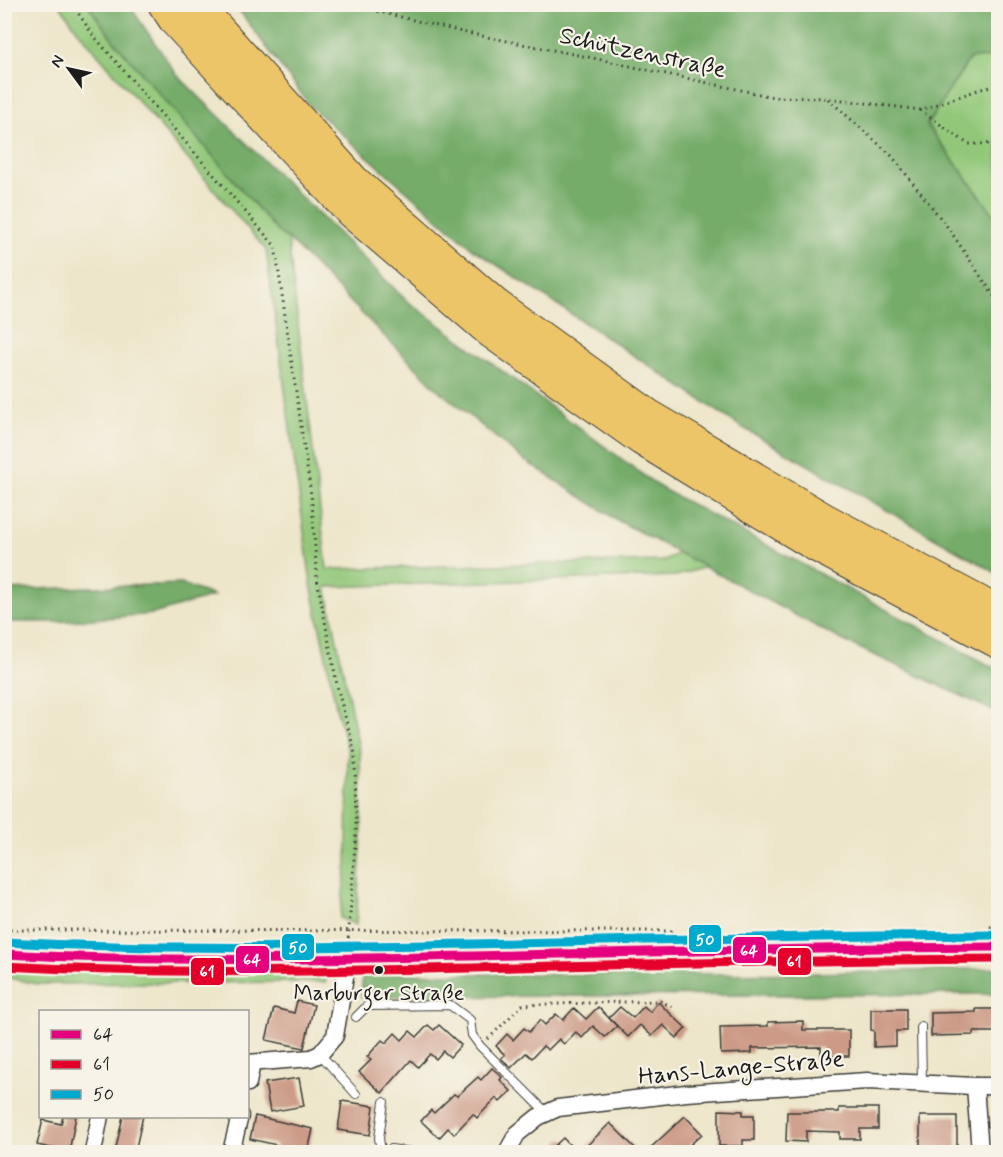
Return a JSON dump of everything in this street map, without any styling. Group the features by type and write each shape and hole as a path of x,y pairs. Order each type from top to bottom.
{"highway":[{"path":"163,4 176,22 350,212 490,333 662,453 815,546 999,643"},
{"path":"197,4 354,180 496,304 648,414 824,518 999,611"}],"street":[{"path":"4,954 95,959 348,959 999,946"},
{"path":"250,1063 311,1058 320,1054 335,1036 348,959"},
{"name":"Hans-Lange-Straße","path":"507,1152 517,1134 538,1117 558,1108 686,1093 867,1081 999,1086"},
{"path":"975,1086 980,1152"},
{"path":"93,1152 100,1118"},
{"path":"231,1152 240,1118"}],"lane":[{"path":"356,1017 368,1006 450,1005 470,1020 472,1035 480,1046 547,1113"},
{"path":"921,1026 922,1084"},
{"path":"320,1054 356,1094"},
{"path":"384,1102 379,1138 383,1152 391,1149 411,1152"}],"path":[{"path":"72,4 93,35 275,246 312,502 317,579 338,690 355,754 356,831 348,930"},
{"name":"Schützenstraße","path":"348,4 462,32 773,97 827,98 920,110"},
{"path":"920,110 981,89 999,86"},
{"path":"827,98 891,155 949,229 999,302"},
{"path":"920,110 968,144 987,144 999,141"},
{"path":"987,927 999,926"},
{"path":"4,930 679,931"},
{"path":"480,1046 522,1005 660,1001 675,1008"}],"green space":[{"path":"60,5 88,5 114,41 278,232 288,239 327,569 663,561 678,553 706,567 676,576 326,587 360,753 362,831 356,925 340,918 347,862 348,751 337,711 311,584 266,250 78,31"},
{"path":"88,5 129,5 177,75 406,300 661,488 998,670 998,713 840,639 617,520 522,459 437,389 288,239 278,232 114,41"},
{"path":"235,5 998,5 998,57 970,58 927,125 998,220 998,574 740,426 473,249 311,107"},
{"path":"998,57 998,220 927,125 970,58"},
{"path":"181,584 214,596 153,614 57,622 5,622 5,590"},
{"path":"5,964 41,969 321,969 326,982 37,984 5,977"},
{"path":"998,968 998,994 361,997 363,973 760,974"}],"building":[{"path":"297,1001 314,1005 304,1048 266,1040 274,1008 294,1013"},
{"path":"658,1002 686,1028 677,1038 663,1025 652,1036 640,1025 628,1037 609,1018 620,1007 633,1018 644,1006 650,1012"},
{"path":"598,1007 617,1026 605,1037 593,1026 582,1038 576,1032 564,1044 559,1039 548,1050 543,1046 532,1058 526,1053 511,1068 501,1058 505,1055 496,1046 507,1034 513,1040 524,1028 529,1032 540,1020 545,1025 556,1014 563,1020 574,1008 586,1019"},
{"path":"871,1009 906,1009 906,1031 896,1031 896,1046 874,1047"},
{"path":"976,1009 999,1009 999,1032 931,1036 931,1013 976,1012"},
{"path":"803,1021 803,1030 849,1030 849,1056 821,1056 821,1047 752,1048 752,1053 721,1054 720,1027 768,1026 768,1022"},
{"path":"428,1025 434,1030 439,1025 461,1045 450,1057 443,1051 436,1059 430,1054 418,1067 411,1060 382,1093 359,1072 371,1060 367,1057 382,1040 386,1043 395,1033 402,1040 410,1031 417,1037"},
{"path":"492,1068 502,1077 500,1080 511,1091 500,1102 496,1098 477,1118 473,1114 454,1134 448,1128 439,1138 421,1121 431,1110 434,1113 454,1094 457,1096 478,1077 481,1080"},
{"path":"299,1078 304,1106 270,1112 265,1083"},
{"path":"342,1101 374,1106 370,1135 338,1130"},
{"path":"839,1108 878,1108 878,1129 860,1129 860,1139 840,1139 840,1132 806,1131 806,1142 786,1141 787,1112 839,1112"},
{"path":"719,1110 743,1111 743,1115 754,1115 754,1140 743,1140 743,1146 719,1146"},
{"path":"255,1116 313,1129 308,1152 275,1152 277,1145 250,1139"},
{"path":"685,1116 702,1134 682,1152 646,1152"},
{"path":"920,1116 957,1116 957,1148 920,1149"},
{"path":"62,1118 76,1118 69,1152 37,1145 43,1120 61,1124"},
{"path":"123,1118 143,1118 135,1152 115,1152"},
{"path":"610,1123 639,1152 580,1152 600,1133"},
{"path":"563,1138 577,1152 548,1152"}],"transit line":[{"name":"50","path":"5,942 132,947 259,947 998,935"},
{"name":"64","path":"4,954 132,959 259,959 998,947"},
{"name":"61","path":"4,966 132,971 259,971 998,959"}],"place":[{"name":"Marburger Straße","path":"379,970"}]}
